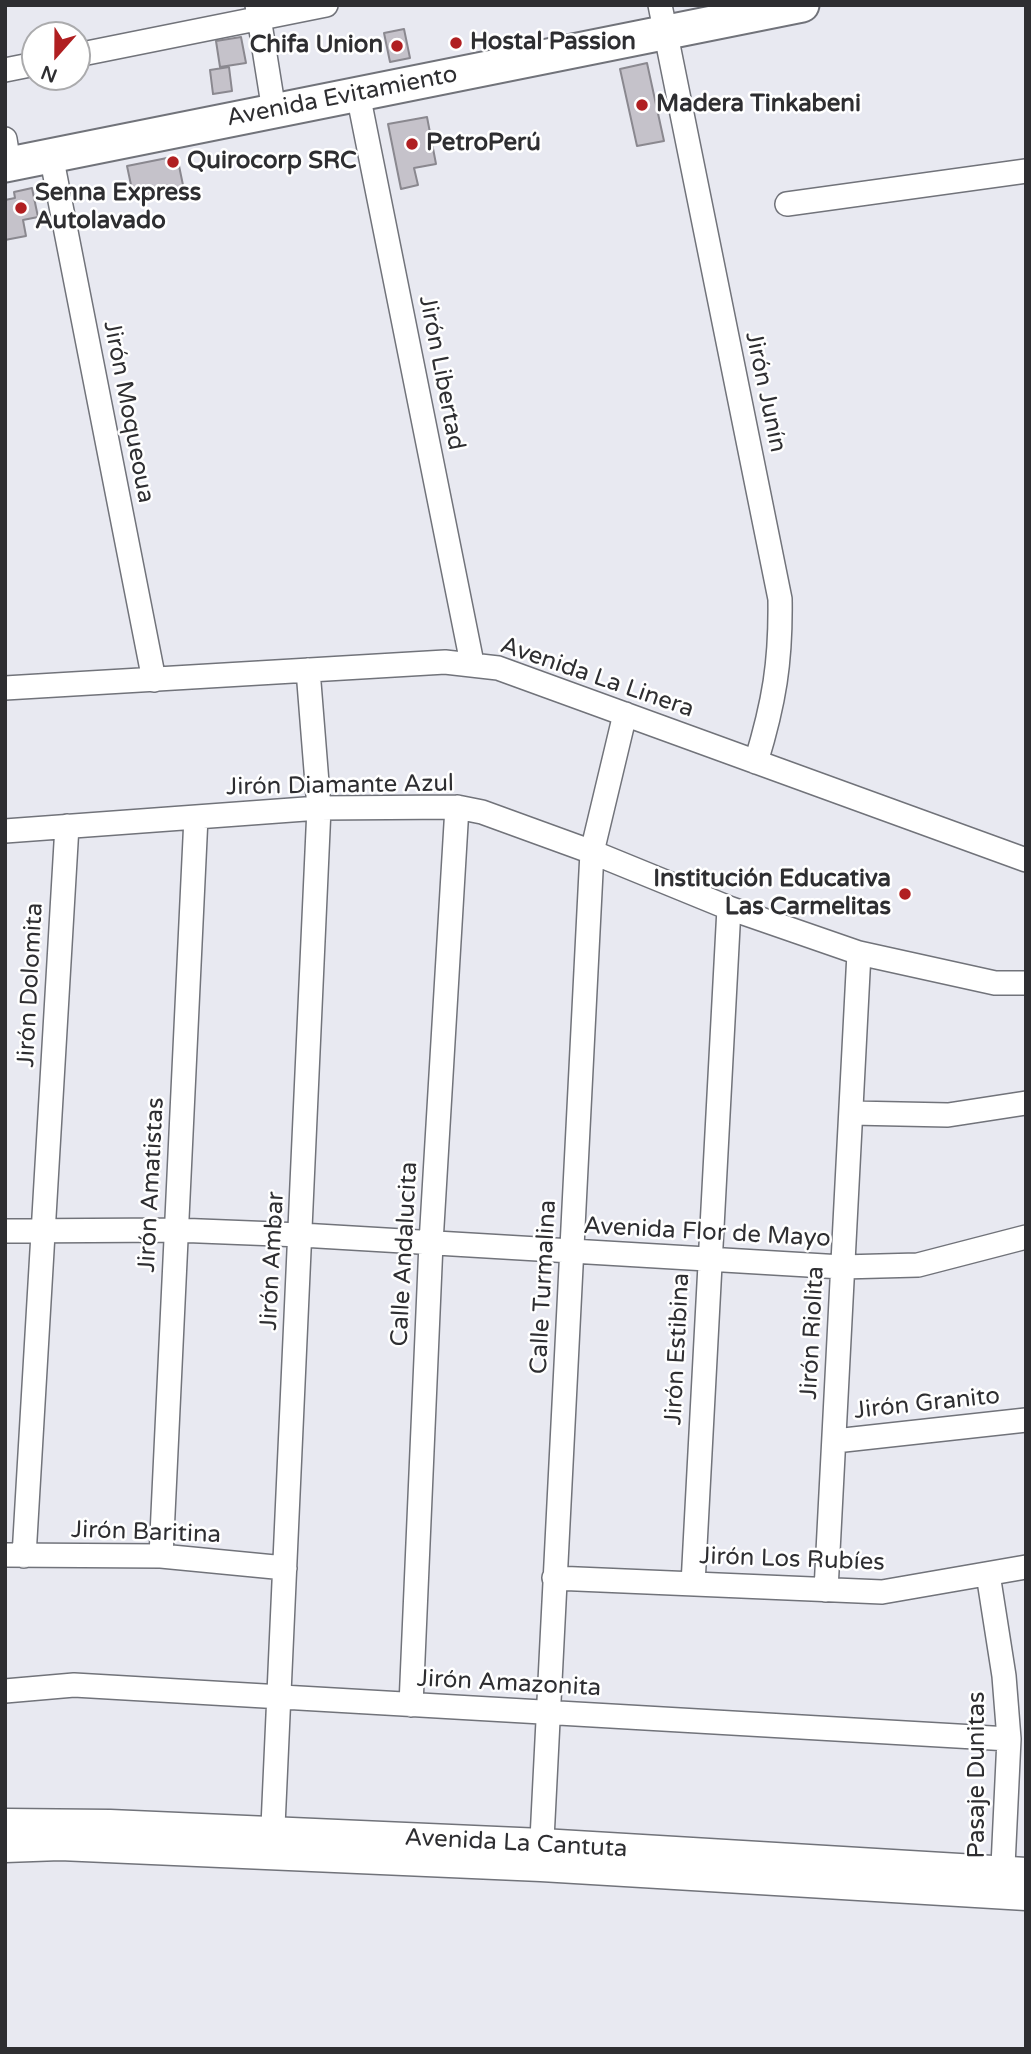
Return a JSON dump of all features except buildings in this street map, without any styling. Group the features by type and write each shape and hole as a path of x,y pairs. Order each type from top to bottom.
{"highway":[{"name":"Avenida Evitamiento","path":"7,156 51,155 358,94 662,19 802,5"}],"main road":[{"name":"Avenida La Cantuta","path":"5,1824 110,1825 273,1844"},
{"name":"Avenida La Cantuta","path":"5,1847 273,1844 542,1855 1014,1883"}],"street":[{"path":"91,52 258,12 326,5"},
{"path":"258,12 274,111"},
{"name":"Jirón Junín","path":"662,19 780,599 781,657 772,709 756,762"},
{"name":"Jirón Libertad","path":"358,94 472,663"},
{"name":"Jirón Moqueoua","path":"51,155 154,680"},
{"path":"787,204 1026,171"},
{"name":"Avenida La Linera","path":"5,688 472,663 498,668 1026,860"},
{"name":"Jirón Ambar","path":"273,1844 319,808 308,670"},
{"name":"Calle Turmalina","path":"542,1855 592,852 625,714"},
{"name":"Jirón Diamante Azul","path":"5,831 319,808 457,807 482,812 592,852 729,908 859,953 995,983 1026,983"},
{"name":"Calle Andalucita","path":"411,1705 431,1243 457,807"},
{"name":"Jirón Amatistas","path":"161,1556 196,817"},
{"name":"Jirón Dolomita","path":"15,1556 43,1230 67,827"},
{"name":"Jirón Estibina","path":"693,1584 729,908"},
{"name":"Jirón Riolita","path":"826,1590 859,953"},
{"path":"852,1113 948,1115 1026,1103"},
{"name":"Avenida Flor de Mayo","path":"5,1231 175,1230 301,1235 842,1267 918,1265 1026,1237"},
{"name":"Jirón Granito","path":"835,1441 1026,1420"},
{"name":"Jirón Baritina","path":"15,1556 161,1556 285,1568"},
{"name":"Jirón Los Rubíes","path":"554,1578 882,1592 1026,1567"},
{"name":"Pasaje Dunitas","path":"988,1574 1004,1676 1014,1883"},
{"name":"Jirón Amazonita","path":"5,1691 74,1685 1009,1739"}],"place":[{"name":"Hostal Passion","path":"456,43"},
{"name":"Chifa Union","path":"397,46"},
{"name":"Madera Tinkabeni","path":"642,105"},
{"name":"PetroPerú","path":"412,144"},
{"name":"Quirocorp SRC","path":"173,162"},
{"name":"Senna Express Autolavado","path":"21,208"},
{"name":"Institución Educativa Las Carmelitas","path":"905,894"}]}
